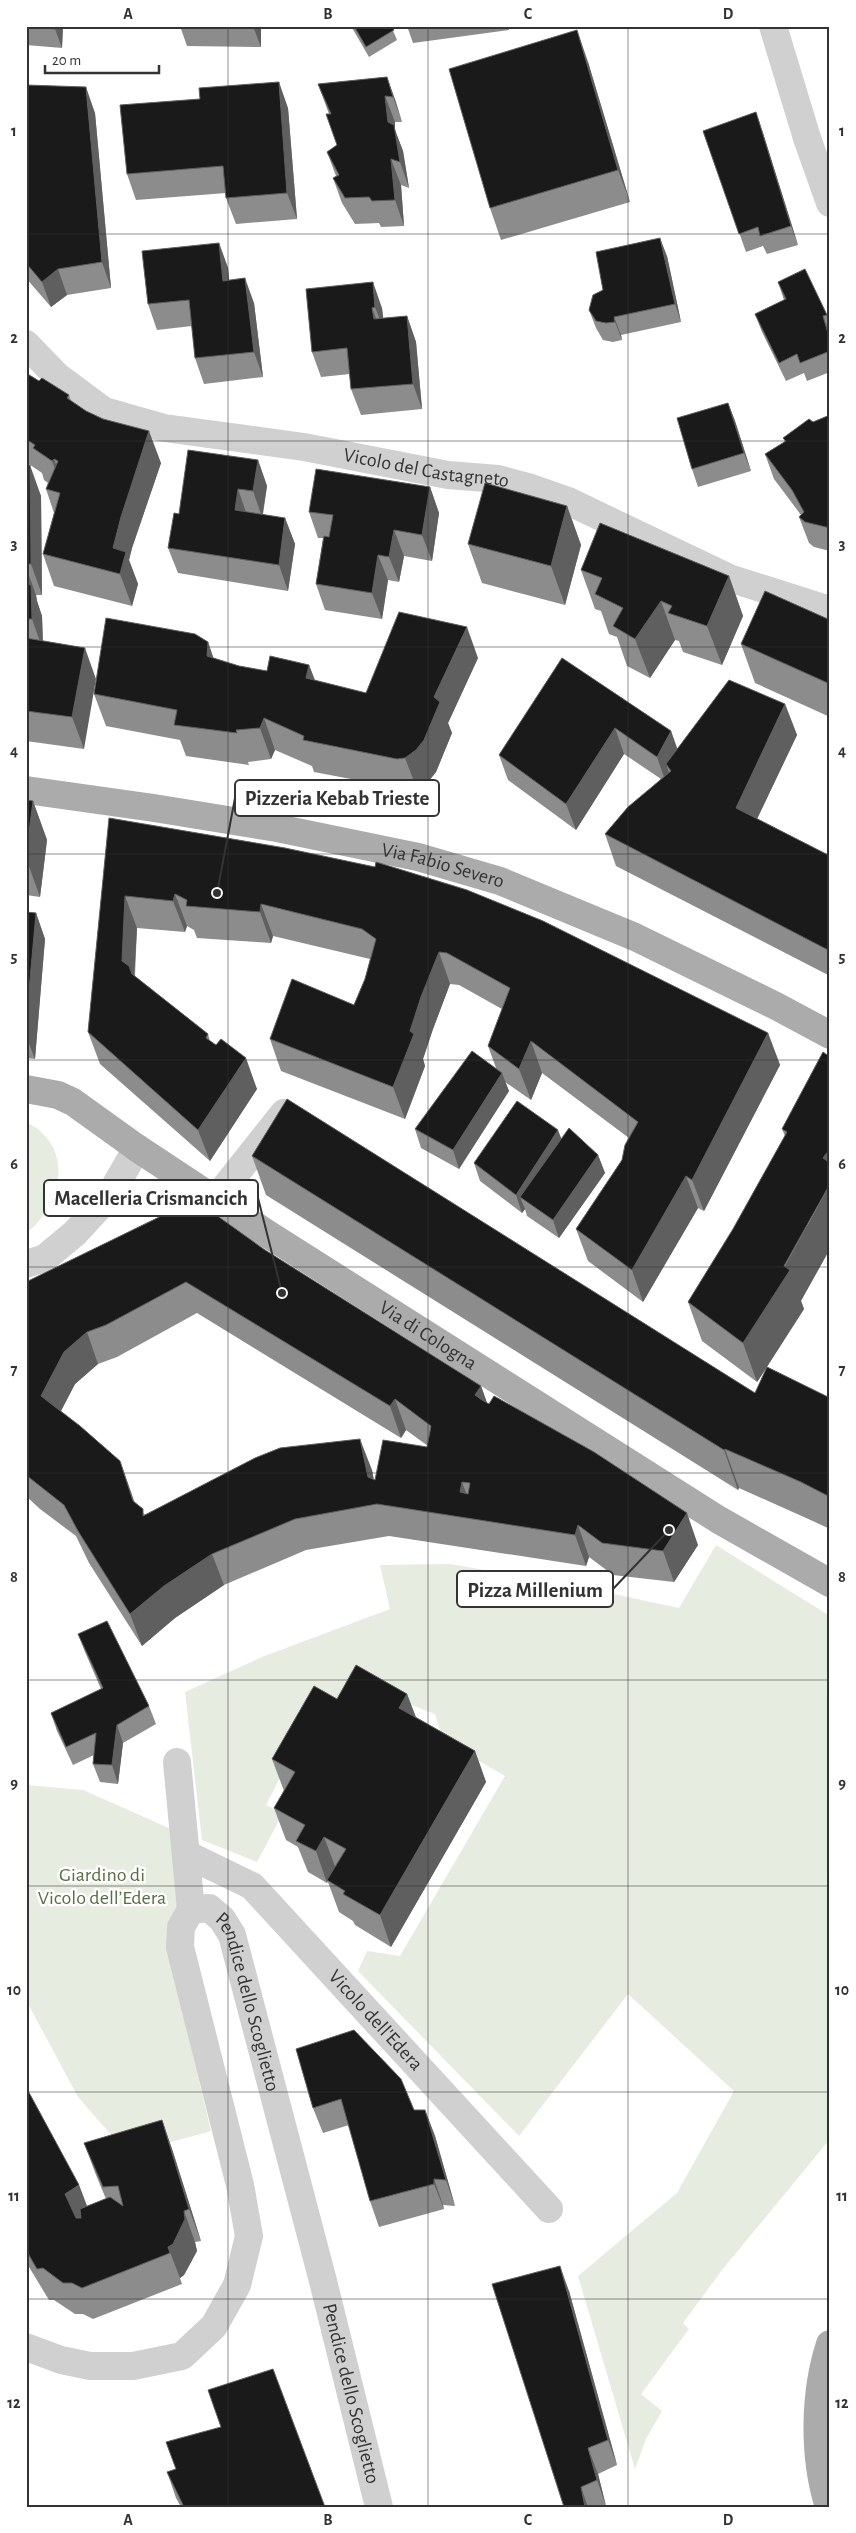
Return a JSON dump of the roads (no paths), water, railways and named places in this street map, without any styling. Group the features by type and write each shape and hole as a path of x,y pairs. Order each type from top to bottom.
{"main road":[{"name":"Via Fabio Severo","path":"26,790 277,828 418,857 500,880 635,937 776,1006 830,1035"},
{"name":"Via di Cologna","path":"26,1089 58,1095 73,1102 137,1148 215,1200 719,1520 830,1583"},
{"path":"824,2505 818,2426 821,2372 830,2344"}],"street":[{"path":"773,26 807,138 830,203"},
{"name":"Vicolo del Castagneto","path":"26,344 56,376 104,411 164,428 304,448 448,476 498,479 528,487 568,501 729,578 830,610"},
{"path":"215,1200 291,1103 308,1113"},
{"path":"26,1264 45,1258 75,1233 110,1195 137,1148"},
{"path":"177,1762 191,1910"},
{"name":"Vicolo dell'Edera","path":"186,1854 252,1886 550,2209"},
{"name":"Pendice dello Scoglietto","path":"26,2347 60,2360 90,2366 134,2366 182,2356 214,2326 236,2285 249,2236 240,2185 180,1947 180,1927 191,1910 209,1908 222,1919 232,1935 379,2507"}],"place":[{"name":"Pizzeria Kebab Trieste","path":"217,893"},
{"name":"Macelleria Crismancich","path":"282,1293"},
{"name":"Pizza Millenium","path":"669,1530"}],"park label":[{"name":"Giardino di Vicolo dell’Edera","path":"102,1886"}]}
